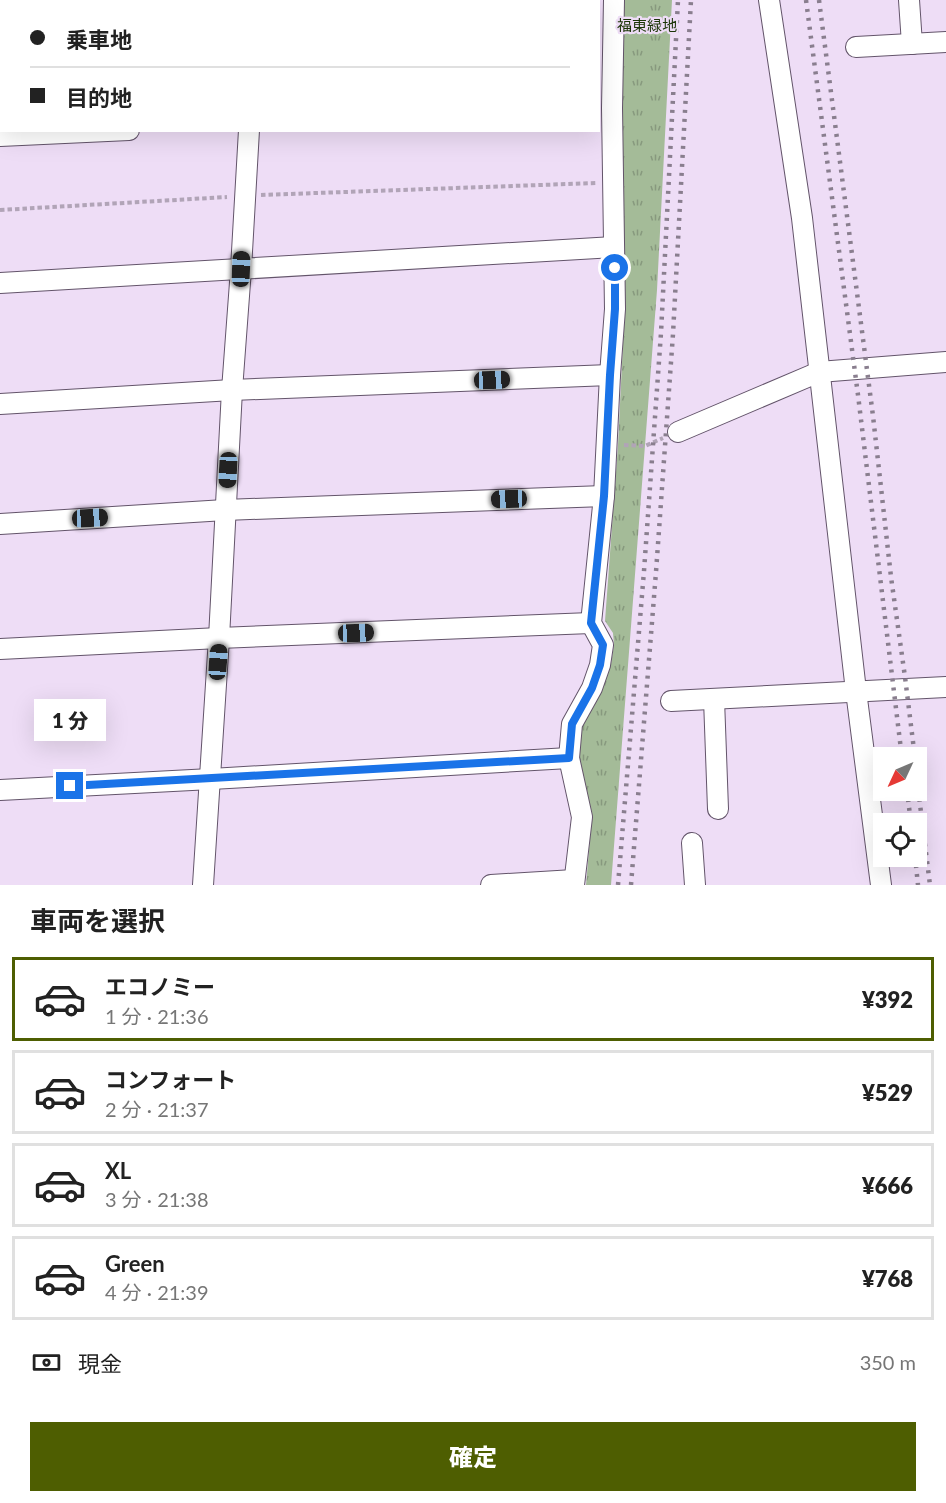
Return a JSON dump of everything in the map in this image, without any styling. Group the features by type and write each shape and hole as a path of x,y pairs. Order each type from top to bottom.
{"street":[{"path":"491,885 574,883 582,817 569,758 572,724 592,688 600,665 603,645 591,623 604,496 615,309 613,182 605,108 614,0"},
{"path":"769,0 802,218 880,885"},
{"path":"909,0 912,44"},
{"path":"856,47 946,42"},
{"path":"0,136 86,132"},
{"path":"203,885 249,132"},
{"path":"0,283 614,247"},
{"path":"678,432 819,372 946,362"},
{"path":"0,404 232,390 610,375"},
{"path":"0,524 225,510 604,496"},
{"path":"0,649 591,623"},
{"path":"671,701 946,687"},
{"path":"714,699 718,809"},
{"path":"0,790 569,758"},
{"path":"692,843 696,885"}],"path":[{"path":"0,210 245,196 613,182"}],"green space":[{"name":"福東緑地","path":"624,0 672,0 657,290 611,885 586,885 592,815 579,772 576,753 579,728 602,689 611,664 614,645 613,633 605,621 618,445 625,302 622,82"}],"railway":[{"path":"618,885 661,333 678,0"},
{"path":"631,885 673,334 691,0"},
{"path":"806,0 858,395 901,747"},
{"path":"819,0 914,747"},
{"path":"908,801 910,813"},
{"path":"920,801 930,885"},
{"path":"916,867 918,885"}],"route":[{"path":"70,786 569,758 572,724 592,688 600,665 603,645 591,623 604,496 615,309 615,268"}]}
